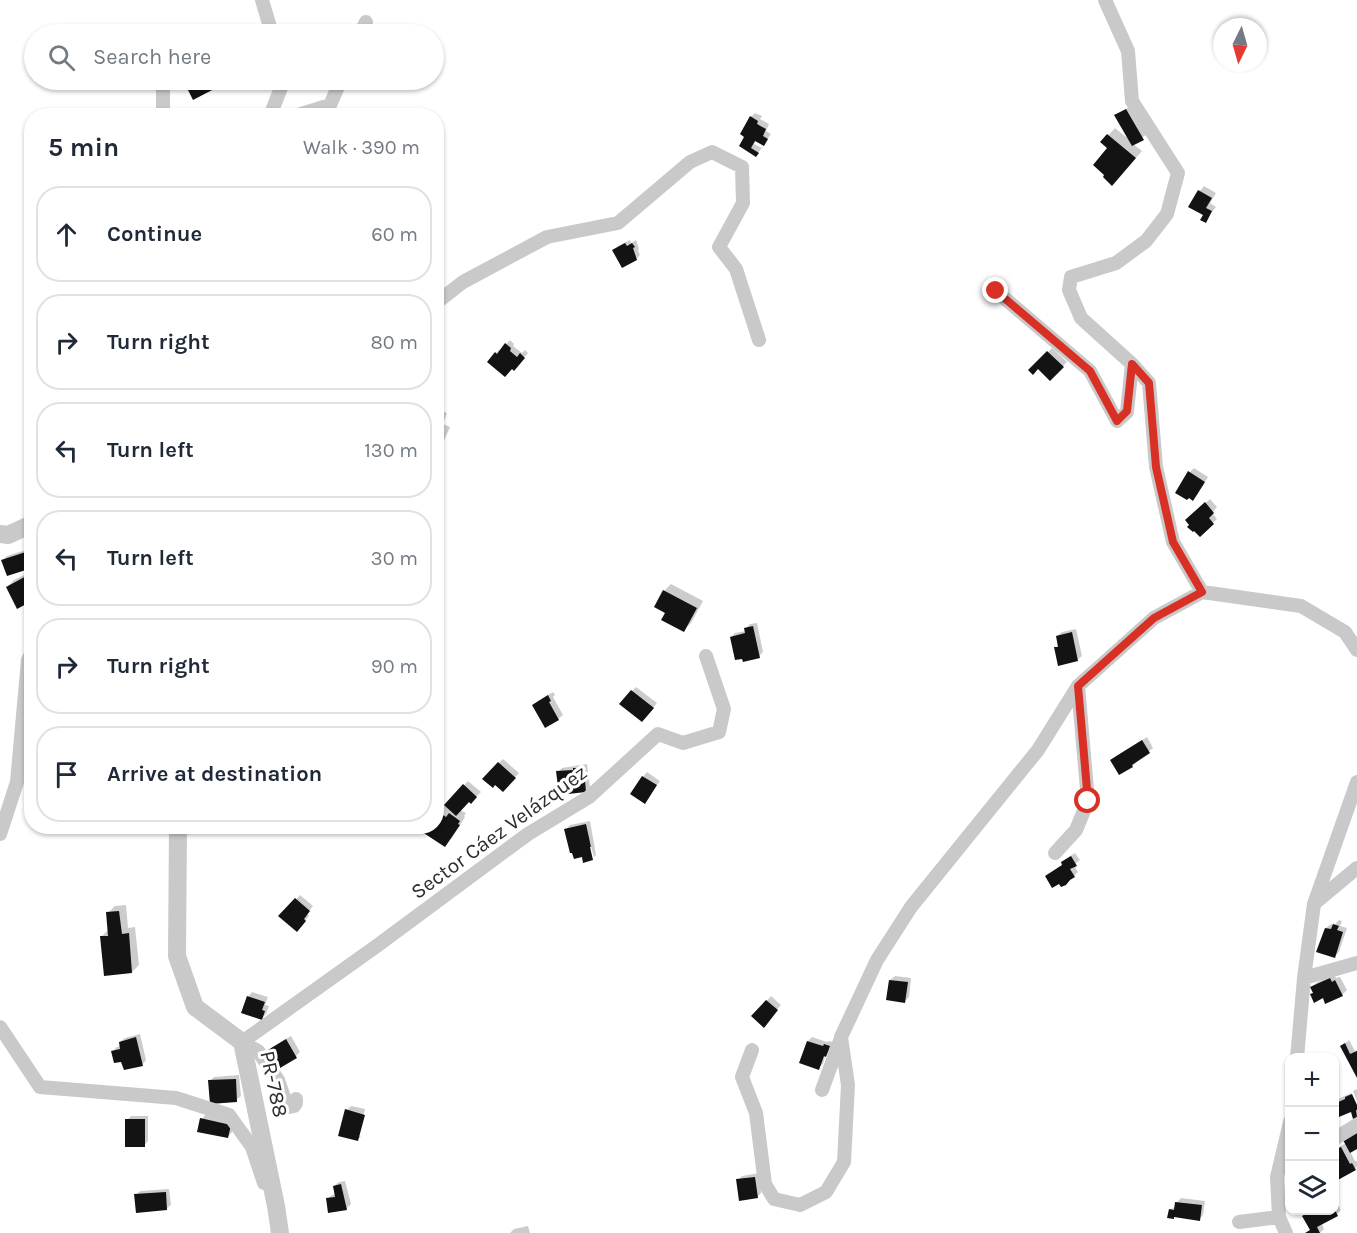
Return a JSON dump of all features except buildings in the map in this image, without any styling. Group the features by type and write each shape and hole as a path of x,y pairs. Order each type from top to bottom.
{"street":[{"path":"262,0 269,24"},
{"path":"1104,0 1128,51 1132,101 1178,173 1167,214 1146,241 1116,263 1071,277 1069,290 1081,318 1132,364 1149,383 1156,467 1173,542 1202,592"},
{"path":"162,108 163,90"},
{"path":"273,108 280,90"},
{"path":"320,108 330,105 337,90"},
{"path":"444,297 463,282 547,237 618,223 690,162 712,152 742,167 743,203 719,247 736,268 759,340"},
{"path":"996,291 1090,371 1117,421 1127,411 1132,364"},
{"path":"0,534 8,535 24,528"},
{"path":"822,1090 842,1037 877,960 911,907 1038,750 1078,686 1154,618 1202,592 1301,606 1345,632 1357,650"},
{"name":"Sector Cáez Velázquez","path":"242,1042 528,834 589,797 658,734 683,742 719,732 724,709 706,656"},
{"path":"1054,853 1076,830 1088,801 1078,686"},
{"path":"0,834 17,782 24,704"},
{"path":"1297,1053 1314,904 1357,782"},
{"name":"PR-788","path":"178,834 177,956 195,1007 242,1042 280,1233"},
{"path":"1314,904 1357,868"},
{"path":"1304,978 1357,963"},
{"path":"0,1027 40,1087 176,1098 229,1115 252,1148 269,1197 276,1206"},
{"path":"752,1050 742,1077 756,1113 765,1184 774,1199 800,1205 826,1192 844,1162 848,1085 842,1037"},
{"path":"242,1042 258,1051 278,1080 289,1107 294,1106 296,1099"},
{"path":"1339,1136 1357,1125"},
{"path":"1285,1143 1277,1177 1279,1217 1286,1233"},
{"path":"1277,1177 1285,1172"},
{"path":"1239,1222 1279,1217"}],"route":[{"path":"996,291 1090,371 1117,421 1127,411 1132,364 1149,383 1156,467 1173,542 1202,592 1154,618 1078,686 1088,801"}]}
